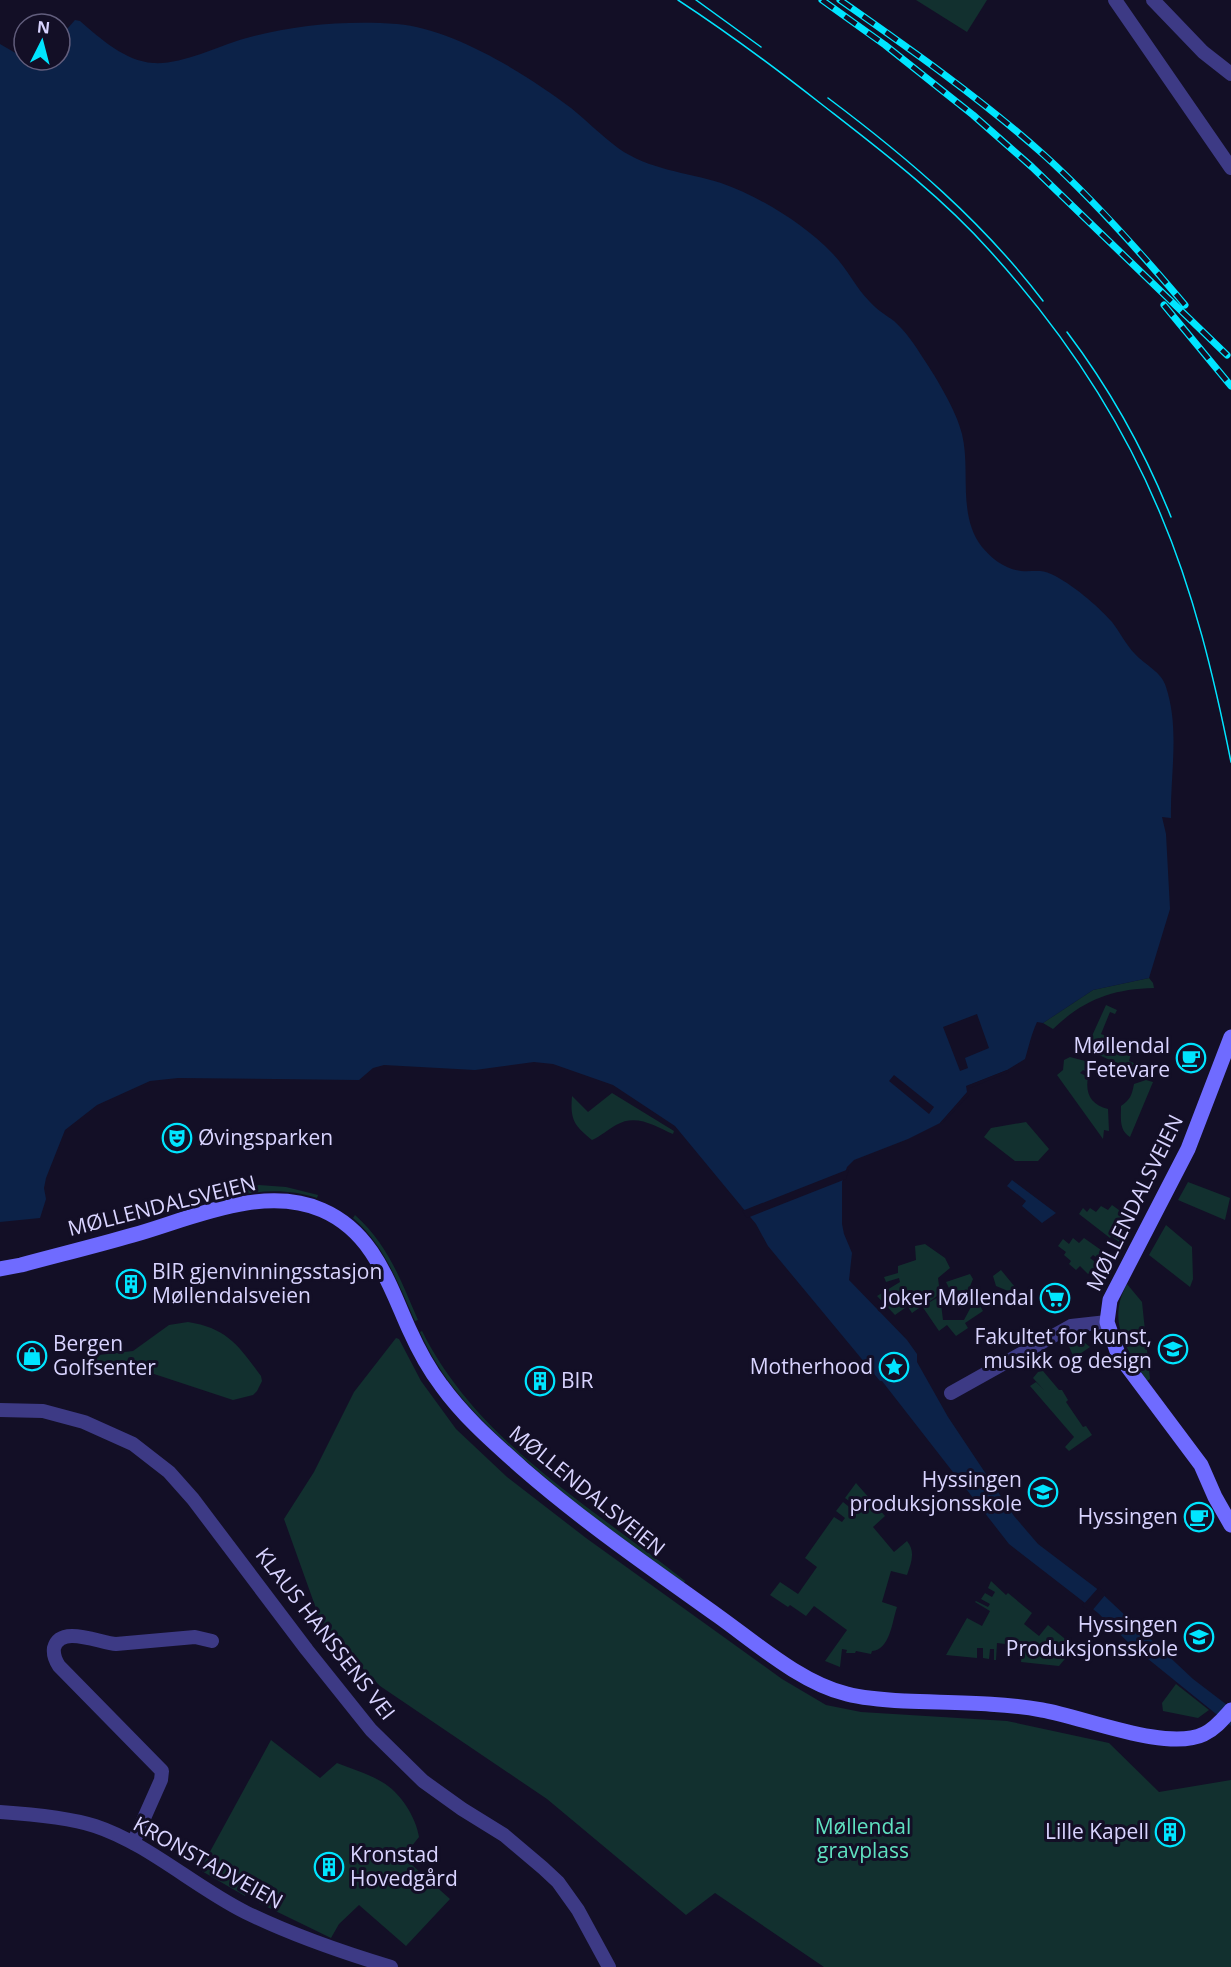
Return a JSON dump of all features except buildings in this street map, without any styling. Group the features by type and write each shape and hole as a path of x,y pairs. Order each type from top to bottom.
{"street":[{"path":"1115,0 1231,168"},
{"path":"1153,0 1203,52 1231,74"},
{"name":"MØLLENDALSVEIEN","path":"1231,1037 1188,1149 1110,1300 1107,1322 1118,1354 1201,1465 1231,1526"},
{"name":"MØLLENDALSVEIEN","path":"0,1269 249,1202 282,1200 318,1208 348,1225 369,1246 388,1279 421,1354 450,1397 474,1425 584,1520 746,1637 802,1674 827,1687 860,1697 1030,1708 1174,1740 1189,1739 1204,1734 1226,1715"},
{"name":"MØLLENDALSVEIEN","path":"951,1393 1071,1326 1107,1322"},
{"name":"KLAUS HANSSENS VEI","path":"0,1410 43,1411 84,1422 133,1444 169,1472 371,1730 423,1781 504,1835 543,1868 574,1904 609,1967"},
{"path":"134,1843 161,1780 162,1772 59,1666 54,1654 56,1642 60,1638 71,1635 116,1644 195,1637 212,1641"},
{"name":"KRONSTADVEIEN","path":"0,1812 94,1826 134,1843 190,1880 245,1912 294,1934 391,1967"}],"green space":[{"path":"916,0 987,0 967,32"},
{"path":"1149,978 1154,988 1125,991 1099,998 1064,1019 1053,1029 1043,1023 1093,990"},
{"path":"1106,1005 1117,1010 1115,1014 1110,1012 1101,1034 1106,1036 1104,1043 1131,1054 1129,1061 1143,1067 1130,1073 1123,1066 1087,1047"},
{"path":"1070,1057 1100,1065 1090,1074 1083,1070 1080,1073 1088,1077 1087,1089 1093,1102 1108,1109 1109,1131 1104,1130 1103,1139 1057,1075 1063,1070 1064,1060"},
{"path":"1146,1080 1153,1082 1130,1137 1122,1128 1121,1106 1130,1097 1134,1084"},
{"path":"612,1093 674,1131 673,1134 652,1124 631,1120 616,1125 592,1140 581,1130 573,1117 572,1096 588,1112"},
{"path":"1026,1122 1049,1149 1038,1161 1015,1161 984,1137 991,1128"},
{"path":"1188,1182 1230,1198 1225,1220 1178,1200"},
{"path":"259,1185 286,1187 318,1195 317,1198 271,1191 224,1199 222,1191"},
{"path":"1112,1205 1123,1213 1125,1211 1131,1215 1119,1230 1124,1234 1119,1242 1111,1236 1110,1238 1079,1214 1083,1208 1087,1212 1090,1208 1096,1212 1101,1206 1108,1210"},
{"path":"355,1215 385,1251 418,1320 415,1321 382,1253 353,1218"},
{"path":"1166,1225 1192,1247 1193,1279 1190,1287 1149,1255"},
{"path":"1073,1238 1079,1243 1084,1238 1101,1250 1104,1256 1099,1259 1093,1255 1090,1258 1104,1269 1097,1277 1091,1272 1088,1274 1080,1266 1076,1270 1069,1264 1071,1261 1064,1255 1066,1252 1058,1246 1063,1239 1069,1244"},
{"path":"925,1244 945,1258 950,1268 938,1278 940,1294 930,1301 922,1296 895,1315 877,1296 900,1282 899,1278 886,1282 884,1277 898,1273 898,1266 916,1260 915,1246"},
{"path":"1001,1270 1015,1287 1013,1293 996,1286 993,1276"},
{"path":"970,1274 973,1279 968,1291 950,1290 946,1282"},
{"path":"1127,1284 1142,1302 1150,1379 1147,1381 1126,1346 1119,1323 1118,1311"},
{"path":"989,1294 994,1297 980,1306 983,1311 965,1323 968,1328 956,1336 947,1325 939,1331 922,1306 912,1313 908,1307 922,1298 930,1302 940,1296 943,1320 964,1320 972,1305"},
{"path":"188,1322 213,1329 239,1347 261,1376 262,1381 253,1395 233,1400 145,1371 94,1370 90,1356 133,1351 169,1325"},
{"path":"422,1331 446,1371 474,1407 505,1440 539,1470 685,1581 684,1583 626,1542 552,1484 500,1438 455,1390 430,1353 420,1332"},
{"name":"Møllendal gravplass","path":"396,1338 399,1339 421,1381 456,1429 507,1477 586,1538 782,1679 826,1705 861,1712 1007,1721 1109,1743 1159,1792 1231,1780 1231,1967 824,1967 715,1893 686,1915 547,1799 380,1686 323,1628 284,1519 314,1472 354,1392"},
{"path":"1071,1338 1080,1339 1090,1347 1074,1358 1068,1344"},
{"path":"1043,1371 1059,1390 1062,1390 1068,1400 1066,1402 1083,1427 1086,1426 1092,1435 1069,1451 1065,1447 1074,1437 1030,1386 1036,1382 1044,1390 1033,1378 1038,1372"},
{"path":"856,1483 885,1516 873,1527 894,1552 907,1541 912,1558 907,1575 891,1571 882,1602 897,1607 887,1641 871,1654 856,1651 846,1653 847,1650 842,1649 840,1667 825,1661 847,1630 814,1606 806,1616 770,1595 780,1582 798,1594 817,1567 805,1558 834,1517 842,1522 845,1518 836,1511 843,1502 853,1510 856,1506 845,1498"},
{"path":"991,1581 1006,1595 1008,1593 1032,1613 1024,1624 1039,1636 1048,1625 1075,1647 1059,1666 1021,1662 1023,1646 997,1643 996,1660 994,1660 994,1649 990,1649 989,1659 983,1658 983,1648 977,1648 977,1658 946,1655 967,1618 982,1626 990,1611 975,1602 988,1607 990,1604 981,1599 985,1593 992,1597 995,1592 988,1588"},
{"path":"1176,1684 1209,1710 1198,1718 1163,1711 1162,1703"},
{"path":"271,1740 320,1778 337,1763 389,1786 406,1806 419,1837 403,1857 450,1899 406,1946 359,1905 339,1924 331,1938 259,1903 263,1894 249,1887 245,1896 200,1870"}],"water":[{"path":"75,20 80,21 123,54 153,63 187,58 261,34 319,25 397,24 442,34 488,55 533,81 630,155 655,166 721,183 750,195 780,212 821,242 832,253 865,296 906,334 934,375 951,405 962,434 967,507 974,534 982,547 1004,566 1021,571 1047,572 1075,589 1106,616 1139,658 1161,677 1166,687 1173,719 1171,818 1162,817 1166,834 1170,909 1149,978 1093,990 1043,1023 1037,1022 1025,1059 1007,1070 967,1086 968,1092 940,1123 908,1139 854,1160 847,1167 842,1182 842,1224 852,1253 849,1280 907,1340 917,1354 917,1362 948,1417 1014,1516 1038,1544 1096,1588 1193,1679 1231,1708 1231,1726 1132,1646 1098,1613 1009,1544 882,1381 768,1246 756,1224 675,1126 613,1085 553,1064 534,1062 475,1070 384,1065 373,1068 359,1080 178,1078 150,1081 97,1105 65,1130 46,1178 44,1188 46,1199 40,1218 0,1222 0,44 12,51 12,72 72,72 72,23"},
{"path":"1012,1180 1056,1213 1042,1223 1022,1206 1026,1201 1007,1186"}],"pier":[{"path":"977,1014 989,1048 965,1058 968,1068 960,1071 943,1027"},
{"path":"1007,1070 1009,1072 970,1088 970,1094 942,1124 940,1123 967,1092 966,1086"},
{"path":"894,1075 934,1107 929,1114 889,1081"},
{"path":"849,1169 846,1179 747,1218 742,1211"},
{"path":"1099,1587 1106,1594 1091,1612 1082,1606"}],"tram line":[{"path":"678,0 785,76 887,155 930,192 971,230 1016,280 1064,342 1126,442 1144,477 1172,543 1202,636 1231,762"},
{"path":"696,0 761,47"},
{"path":"828,98 943,192 995,244 1043,301"},
{"path":"1067,332 1098,376 1125,422 1150,469 1171,517"}],"railway":[{"path":"822,0 885,45 973,115 1032,167 1227,355"},
{"path":"840,0 970,94 1044,155 1117,228 1185,305"},
{"path":"1164,305 1231,386"}],"place":[{"name":"Møllendal Fetevare","path":"1191,1058"},
{"name":"Øvingsparken","path":"177,1138"},
{"name":"BIR gjenvinningsstasjon Møllendalsveien","path":"131,1284"},
{"name":"Joker Møllendal","path":"1055,1298"},
{"name":"Fakultet for kunst, musikk og design","path":"1173,1349"},
{"name":"Bergen Golfsenter","path":"32,1356"},
{"name":"Motherhood","path":"894,1367"},
{"name":"BIR","path":"540,1381"},
{"name":"Hyssingen produksjonsskole","path":"1043,1492"},
{"name":"Hyssingen","path":"1199,1517"},
{"name":"Hyssingen Produksjonsskole","path":"1199,1637"},
{"name":"Lille Kapell","path":"1170,1832"},
{"name":"Kronstad Hovedgård","path":"329,1867"}]}
